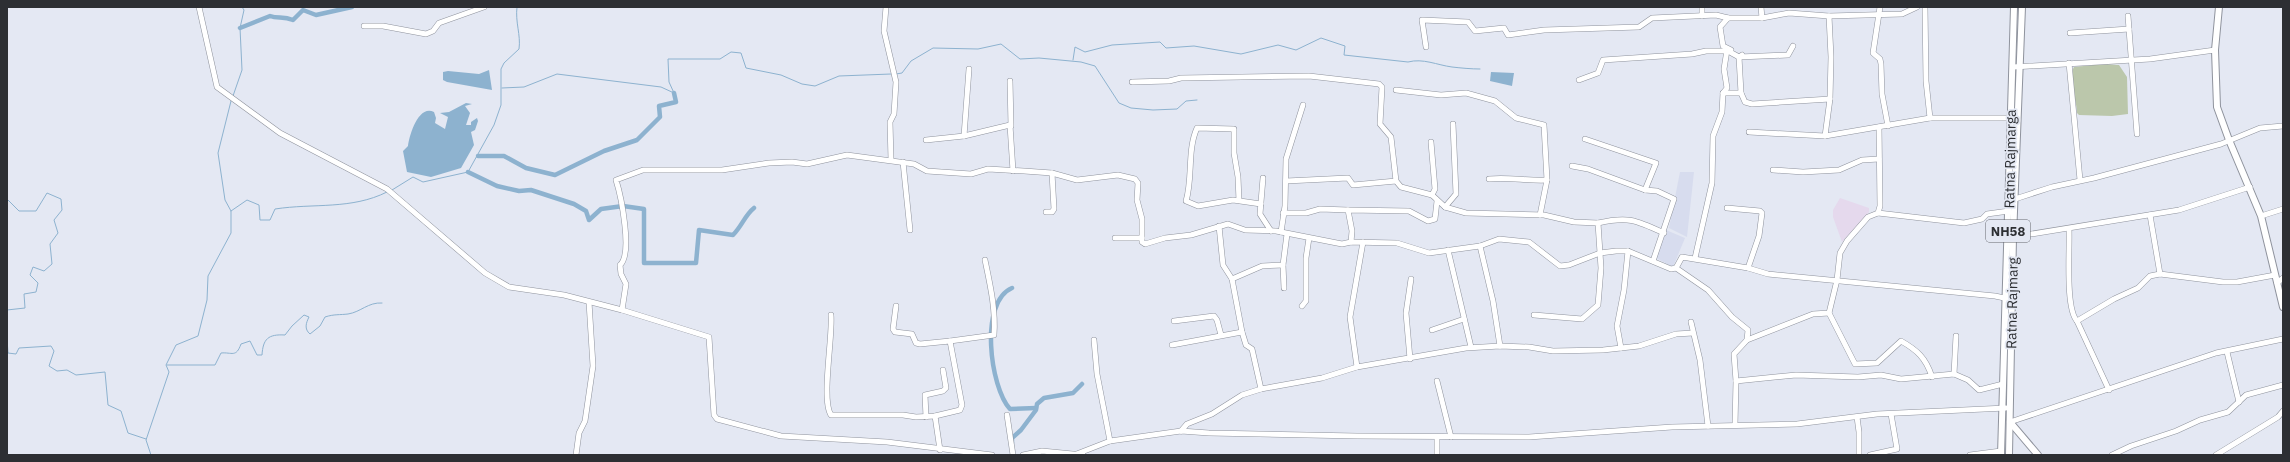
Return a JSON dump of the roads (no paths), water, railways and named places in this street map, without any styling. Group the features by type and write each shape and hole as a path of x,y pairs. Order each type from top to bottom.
{"main road":[{"name":"Ratna Rajmarga","path":"2001,453 2007,408 2003,384 2009,299 2011,215 2010,118 2014,7"},
{"name":"Ratna Rajmarg","path":"2009,455 2010,422 2007,408 2009,299 2013,237 2011,215 2015,199 2022,7"},
{"path":"2219,7 2215,50 2217,107 2229,140 2261,216 2283,307"},
{"path":"2010,422 2038,455"},
{"path":"2003,435 2010,434"}],"street":[{"path":"199,7 217,87 280,133 387,189 485,273 509,287 564,295 622,310 709,337 714,415 718,419 782,436 887,442 938,452 992,455"},
{"path":"364,26 383,26 426,34 433,31 439,23 484,7"},
{"path":"886,7 884,31 895,74 894,114 890,122 891,160"},
{"path":"1702,7 1702,16"},
{"path":"1761,7 1762,18"},
{"path":"1880,7 1880,14 1876,23 1873,53 1880,59 1882,94 1888,126"},
{"path":"1426,47 1422,20 1468,22 1474,31 1504,28 1508,35 1544,30 1639,27 1652,18 1702,16 1762,18 1789,13 1829,16 1902,14 1916,7"},
{"path":"1925,7 1926,81 1930,118"},
{"path":"1826,136 1830,99 1831,57 1829,16"},
{"path":"2128,16 2137,134"},
{"path":"1728,18 1720,27 1723,46 1728,51 1739,57 1788,55 1792,46"},
{"path":"2070,33 2129,29"},
{"path":"1723,46 1742,55 1739,57 1741,93 1745,102 1752,104 1830,99"},
{"path":"2013,67 2132,60 2215,50"},
{"path":"1579,80 1598,73 1603,60 1692,54 1706,51 1728,51"},
{"path":"1695,258 1712,183 1713,136 1722,112 1723,94 1727,88 1724,69 1728,51"},
{"path":"2069,63 2080,180"},
{"path":"964,136 969,68"},
{"path":"1132,82 1169,81 1181,78 1309,76 1379,84 1382,87 1380,124 1391,137 1396,181 1401,187 1432,196 1445,207 1466,213 1540,215 1559,217 1574,222 1598,223 1618,218 1630,219 1664,233"},
{"path":"1010,81 1013,171"},
{"path":"1396,90 1441,95 1466,92 1495,101 1516,118 1544,125 1546,180 1540,215"},
{"path":"1723,94 1741,93"},
{"path":"1280,232 1286,182 1286,159 1302,105"},
{"path":"1749,132 1826,136 1930,118 2010,118"},
{"path":"926,140 964,136 1009,124 1011,126"},
{"path":"1445,207 1456,194 1453,124"},
{"path":"2015,199 2229,140 2260,128 2283,126"},
{"path":"1878,213 1880,206 1879,127"},
{"path":"1239,201 1238,177 1234,153 1234,129 1197,128 1193,147 1190,188 1186,201 1198,206 1224,201 1239,201 1261,204"},
{"path":"1585,139 1656,163 1645,190"},
{"path":"1431,142 1435,181 1434,193 1432,196"},
{"path":"622,310 626,284 621,274 620,265 624,262 626,253 623,206 616,180 643,170 722,170 769,163 792,162 807,164 847,155 903,162 934,171 971,174 988,170 1052,173 1077,180 1118,175 1135,179 1138,183 1137,200 1142,219 1142,242 1145,244 1165,238 1191,235 1228,224 1245,230 1280,232 1342,244 1351,242 1397,243 1429,253 1480,246 1499,239 1529,242 1560,266 1568,265 1600,253 1628,251 1671,269 1676,268 1708,290 1732,317 1748,330 1747,340"},
{"path":"1773,170 1802,172 1839,170 1862,160 1879,159"},
{"path":"903,162 910,230"},
{"path":"1572,166 1588,169 1645,190 1657,191 1674,199 1664,233 1653,262"},
{"path":"1046,212 1052,212 1054,209 1052,173"},
{"path":"1489,179 1509,177 1527,180 1546,180"},
{"path":"1263,178 1260,214 1271,231"},
{"path":"1286,182 1348,178 1353,185 1396,181"},
{"path":"2013,237 2070,229 2179,210 2250,187"},
{"path":"1283,213 1306,213 1320,209 1409,211 1428,222 1435,219 1437,201"},
{"path":"1727,208 1760,211 1762,213 1759,236 1748,268"},
{"path":"2261,216 2283,209"},
{"path":"1348,210 1351,242"},
{"path":"1932,377 1922,356 1915,348 1901,341 1877,363 1855,364 1829,313 1837,280 1838,259 1847,241 1868,217 1878,213 1964,223 1982,219 1987,214 2011,215"},
{"path":"2150,215 2160,274"},
{"path":"1534,315 1582,319 1593,311 1598,305 1600,253 1598,223"},
{"path":"1219,226 1223,265 1232,279 1242,332 1246,345 1252,349 1261,389"},
{"path":"2070,229 2069,279 2073,316 2077,321 2109,390"},
{"path":"1284,288 1283,265 1287,234"},
{"path":"1115,238 1142,238"},
{"path":"1302,306 1306,301 1306,258 1309,238"},
{"path":"1356,367 1350,317 1363,242"},
{"path":"1480,246 1493,301 1500,346"},
{"path":"1448,250 1471,347"},
{"path":"1621,348 1617,326 1624,290 1628,251"},
{"path":"1676,268 1682,257 1695,258 1748,268 1768,274 2009,299"},
{"path":"896,306 893,329 895,332 912,334 916,343 920,344 950,341 994,335 995,323 992,293 984,260"},
{"path":"1232,279 1262,266 1283,265"},
{"path":"2077,321 2114,299 2138,288 2150,276 2160,274 2223,282 2237,282 2275,275"},
{"path":"2277,283 2283,278"},
{"path":"1410,359 1406,313 1411,279"},
{"path":"576,455 579,434 585,421 593,366 589,302"},
{"path":"1735,425 1736,381 1734,354 1747,340 1813,314 1829,313"},
{"path":"831,315 833,327 828,387 830,414 841,416 935,416 960,410 962,408 950,341"},
{"path":"1174,320 1214,316 1217,320 1221,335"},
{"path":"1432,330 1464,319"},
{"path":"1691,322 1700,360 1708,426"},
{"path":"1172,345 1242,332"},
{"path":"1181,431 1187,424 1212,414 1242,395 1261,389 1322,378 1356,367 1410,359 1471,347 1529,347 1553,351 1621,348 1638,346 1676,334 1693,333"},
{"path":"1954,374 1956,336"},
{"path":"2010,422 2216,353 2227,352 2283,339"},
{"path":"1094,340 1097,374 1110,441"},
{"path":"2227,352 2239,402"},
{"path":"926,416 925,395 942,391 946,388 943,370"},
{"path":"1736,381 1796,375 1851,377 1881,375 1901,379 1954,374 1968,380 1979,390 2003,384"},
{"path":"1437,381 1451,437"},
{"path":"2112,455 2131,446 2169,433 2200,420 2228,412 2246,395 2283,385"},
{"path":"1075,454 1110,441 1181,431 1209,433 1529,437 1708,426 1797,424 1891,414 2007,408"},
{"path":"2219,454 2278,417 2283,411"},
{"path":"1870,455 1897,448 1891,414"},
{"path":"1007,415 1012,435 1013,455"},
{"path":"935,416 938,452"},
{"path":"1857,417 1860,432 1859,455"},
{"path":"1437,436 1437,455"},
{"path":"1022,455 1042,451 1083,455"},
{"path":"1970,455 2001,453"}],"water":[{"path":"489,70 492,90 443,80 443,72 448,71 479,74"},
{"path":"1491,72 1514,73 1512,86 1490,81"},
{"path":"466,103 472,104 465,106 470,113 466,125 471,125 471,122 477,118 478,121 475,130 471,132 474,145 461,168 431,177 407,172 403,151 408,146 412,129 419,117 428,111 434,112 436,118 435,123 445,129 448,117 440,113 449,112"}],"waterway":[{"path":"233,96 242,70 240,28 244,10 242,7"},
{"path":"240,28 270,16 293,20 303,10 316,15 352,7"},
{"path":"392,190 413,177 423,182 468,172 494,125 501,105 501,69 504,63 519,49 517,7"},
{"path":"1073,60 1075,47 1085,52 1112,45 1160,42 1166,48 1194,46 1241,54 1278,45 1296,50 1321,38 1345,46 1344,55 1408,62 1425,61 1452,67 1480,69"},
{"path":"896,74 902,73 911,61 933,48 978,49 1001,44 1020,59 1039,58 1081,62 1095,66 1119,103 1131,108 1153,110 1177,109 1186,101 1197,100"},
{"path":"502,88 524,87 557,74 661,87 674,93 669,82 668,59 720,59 731,52 741,53 746,68 781,75 802,84 815,86 839,76 891,74"},
{"path":"478,156 504,156 526,168 555,175 604,151 637,140 660,117 659,106 676,102 674,93"},
{"path":"151,455 146,440 169,372 166,365 176,345 198,336 207,300 208,276 231,233 231,211 225,200 218,153 231,101"},
{"path":"468,172 497,186 519,191 531,190 574,204 586,211 589,220 601,209 623,206 644,209 644,263 696,263 699,230 733,235 754,208"},
{"path":"231,211 247,200 259,205 260,220 270,220 275,209 346,204 373,198 387,192"},
{"path":"7,199 19,211 36,211 47,193 61,199 62,210 54,220 58,233 50,244 52,264 44,271 33,267 30,275 38,283 36,292 24,294 25,308 7,310"},
{"path":"1012,288 1002,296 995,310 991,346 993,365 997,383 1003,398 1010,409 1036,408"},
{"path":"167,365 215,365 221,353 235,353 241,344 250,341 257,355 262,355 265,341 274,335 285,335 304,315 309,317 306,326 310,334 320,326 325,317 353,313 373,304 382,303"},
{"path":"7,339 8,353 16,354 19,348 51,346 54,351 49,366 57,371 67,370 76,375 105,372 108,405 121,411 128,433 146,439"},
{"path":"1012,443 1012,438 1021,430 1036,410 1037,404 1044,398 1073,393 1082,384"}]}
